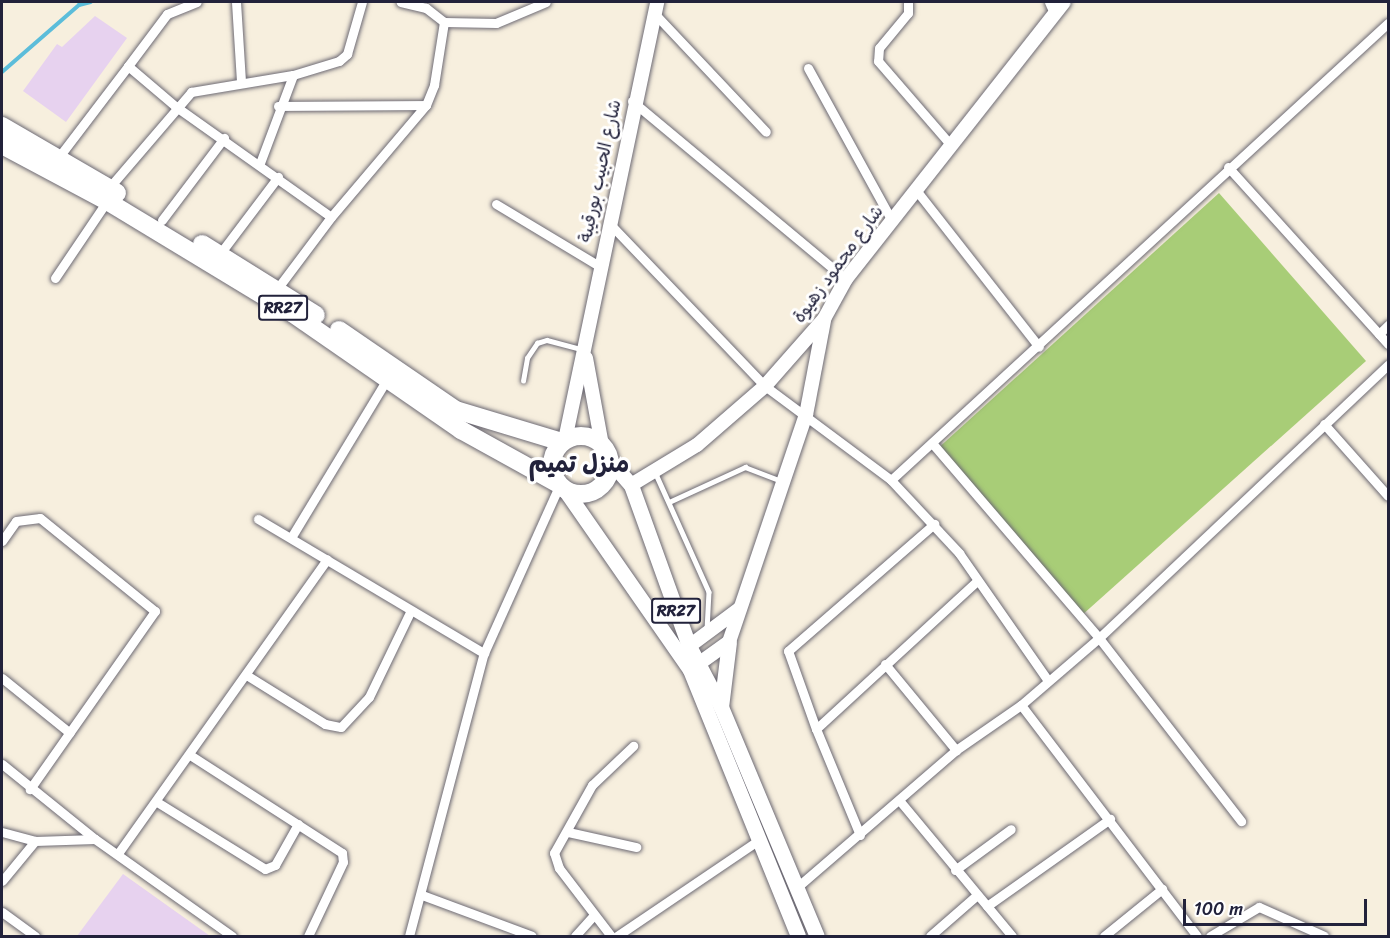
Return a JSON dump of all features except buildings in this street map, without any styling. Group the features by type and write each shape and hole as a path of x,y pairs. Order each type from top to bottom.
{"highway":[{"name":"RR27","path":"2,126 58,158 105,196 387,378 461,430 560,486 592,492 607,480 606,453 585,436 563,441 497,426 436,399 277,289 162,220 105,196 2,145"},
{"path":"560,486 552,458 563,441"}],"main road":[{"name":"شارع محمود زهيوة","path":"631,485 656,474 728,422 765,386 824,319 846,279 916,190 1051,6 1064,2"},
{"name":"شارع الحبيب بورقيبة","path":"563,441 585,350 607,221 632,101 656,7"},
{"path":"721,707 729,642 806,414 824,319"},
{"name":"شارع الحبيب بورقيبة","path":"585,350 606,453"},
{"name":"RR27","path":"606,453 631,485 685,650"},
{"name":"RR27","path":"560,486 685,650 721,707 817,936"},
{"path":"685,650 739,609"},
{"path":"694,667 729,642"},
{"name":"RR27","path":"694,667 781,892 793,934"}],"street":[{"path":"58,158 167,14 197,2"},
{"path":"236,2 241,82"},
{"path":"55,278 105,196 175,106 205,87 293,75 347,54 362,2"},
{"path":"401,2 426,8 444,22 496,23 546,2"},
{"path":"908,2 908,13 879,48 878,61 950,144"},
{"path":"656,7 766,132"},
{"path":"277,289 331,217 426,105 444,22"},
{"path":"891,480 1039,347 1228,168 1389,22"},
{"path":"128,66 175,106 260,163 331,217"},
{"path":"808,68 892,221"},
{"path":"260,163 278,106 293,75"},
{"path":"632,101 846,279"},
{"path":"278,106 426,105"},
{"path":"162,220 224,138"},
{"path":"1228,168 1389,344"},
{"path":"219,255 278,177"},
{"path":"916,190 1039,347"},
{"path":"496,204 599,266"},
{"path":"607,221 765,386 806,414 891,480 934,524 1047,679"},
{"path":"1379,334 1389,325"},
{"path":"781,892 797,888 956,750 1021,705 1047,679 1099,638 1324,423 1389,365"},
{"path":"292,536 387,378"},
{"path":"1324,423 1389,496"},
{"path":"932,443 1099,638 1241,821"},
{"path":"410,936 484,653 560,486"},
{"path":"2,541 16,521 40,519 155,611 30,789"},
{"path":"258,519 373,583 410,612 484,653"},
{"path":"860,835 816,729 788,651 934,524"},
{"path":"119,852 158,802 248,676 327,559"},
{"path":"816,729 977,581"},
{"path":"248,676 325,724 341,727 369,697 410,612"},
{"path":"885,664 956,750"},
{"path":"2,678 70,733"},
{"path":"1021,705 1197,936"},
{"path":"611,936 555,861 557,845 568,832 592,784 633,746"},
{"path":"190,755 298,824 344,857 308,936"},
{"path":"2,764 30,789 95,839 119,852 232,936"},
{"path":"898,800 954,870 1012,936"},
{"path":"158,802 265,869 275,865 298,824"},
{"path":"987,906 1110,819"},
{"path":"954,870 1011,829"},
{"path":"2,832 35,842 95,839"},
{"path":"568,832 636,848"},
{"path":"617,936 759,840"},
{"path":"2,881 35,842"},
{"path":"1104,936 1162,889"},
{"path":"422,895 532,936"},
{"path":"930,936 977,895"},
{"path":"1210,936 1259,907 1324,936"},
{"path":"2,912 35,936"},
{"path":"575,936 594,915"}],"lane":[{"path":"523,381 527,358 537,343 547,340 585,350"},
{"path":"669,502 745,467 784,482"},
{"path":"656,474 709,592 707,635"}],"shaded area":[{"path":"95,16 127,38 66,122 23,91 57,44 62,47"},
{"path":"123,874 210,936 77,936"}],"green space":[{"path":"1219,193 1366,361 1081,616 935,451"}],"waterway":[{"path":"2,72 79,5 91,2"}],"district":[{"name":"منزل تميم","path":"579,465"}]}
